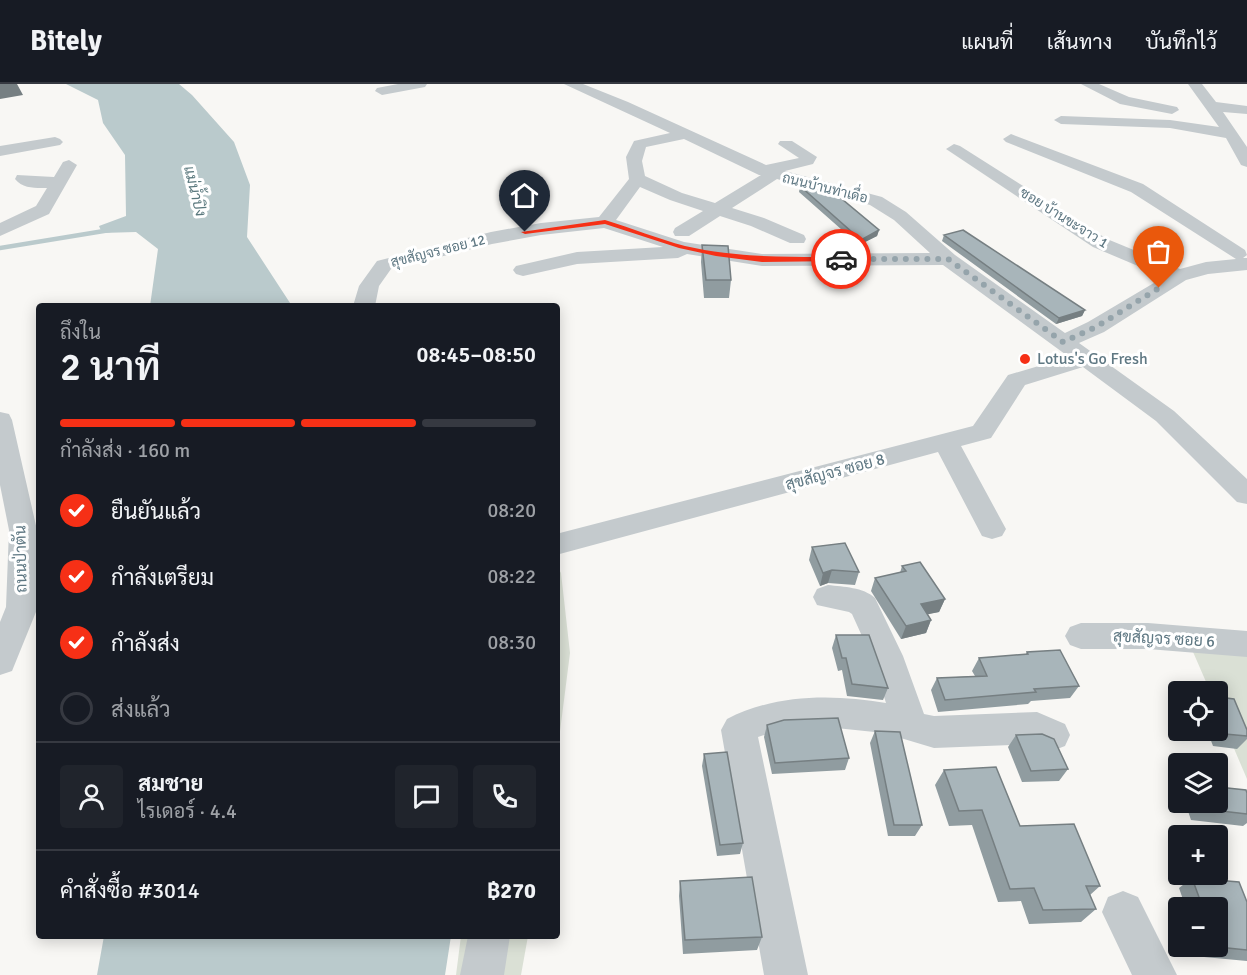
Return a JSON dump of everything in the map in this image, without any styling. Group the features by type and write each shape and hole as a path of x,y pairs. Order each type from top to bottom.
{"street":[{"path":"382,91 420,84"},
{"name":"ถนนบ้านท่าเดื่อ","path":"571,84 769,173 857,194 876,201 900,216 948,259 1165,416 1247,495"},
{"path":"1088,84 1125,101 1188,112 1247,110"},
{"path":"1195,84 1239,142 1247,162"},
{"path":"1060,117 1170,124 1239,142"},
{"path":"686,134 640,144 633,159 637,179 605,222 681,247 762,260 948,259"},
{"path":"1011,139 1137,188 1243,262"},
{"path":"0,151 56,142"},
{"path":"682,232 769,173 807,161 809,157 786,144"},
{"name":"ซอย บ้านขะจาว 1","path":"954,149 1100,243 1179,276"},
{"path":"0,230 43,210 69,165"},
{"path":"23,179 33,183 60,182"},
{"path":"637,179 686,201 780,229 797,239"},
{"name":"สุขสัญจร ซอย 12","path":"365,303 369,286 384,265 491,238 541,229 605,222"},
{"path":"1243,262 1239,245 1247,236"},
{"path":"523,270 577,258 701,251"},
{"path":"1063,342 1096,327 1179,276 1206,268 1243,262"},
{"name":"สุขสัญจร ซอย 8","path":"560,544 982,432 1016,380 1086,358"},
{"name":"ถนนป่าตัน","path":"0,661 21,607 23,531 9,505 1,425"},
{"path":"946,442 992,529"},
{"path":"828,597 858,601 864,607 887,656 911,726"},
{"name":"สุขสัญจร ซอย 6","path":"1081,636 1148,636 1247,644"},
{"path":"786,975 740,730 756,721 780,715 836,713 884,718 934,732 1037,728 1052,735"},
{"path":"1123,912 1155,975"},
{"path":"482,975 488,939"}],"shaded area":[{"path":"560,571 561,573 570,653 560,731"},
{"path":"1190,645 1247,651 1247,779 1228,734 1228,681 1206,681"},
{"path":"461,939 527,939 521,975 456,975"}],"water":[{"name":"แม่น้ำปิง","path":"66,84 179,84 192,95 234,142 250,185 247,237 290,303 150,303 158,249 136,232 102,233 99,226 126,216 125,155 103,123 98,100"},
{"path":"103,939 451,939 445,975 97,975"}],"building":[{"path":"800,186 837,195 879,230 861,240"},
{"path":"963,230 1085,310 1059,318 944,235"},
{"path":"702,245 728,246 731,280 706,280"},
{"path":"845,543 859,572 832,570 823,573 812,547"},
{"path":"920,562 945,599 921,604 931,620 906,626 875,578 906,571 902,566"},
{"path":"836,635 869,635 888,688 852,684 846,658 842,658"},
{"path":"1060,650 1079,686 945,700 937,678 987,676 979,658"},
{"path":"1228,698 1234,699 1247,730 1247,736 1228,734"},
{"path":"838,718 849,758 775,763 767,725 784,720"},
{"path":"875,731 900,732 922,825 894,825"},
{"path":"1042,734 1054,739 1068,769 1031,771 1016,735"},
{"path":"727,752 743,843 720,845 704,754"},
{"path":"996,767 1020,826 1074,824 1100,886 1086,886 1096,909 1043,910 1034,888 1010,889 982,810 959,811 944,770"},
{"path":"1228,788 1246,790 1247,814 1228,812"},
{"path":"752,877 762,937 685,940 680,881"},
{"path":"1228,881 1239,882 1247,902 1247,950 1228,948 1228,897 1199,897 1195,885 1228,885"}],"waterway":[{"path":"0,248 110,230"}],"way so far":[{"path":"841,259 948,259 1063,342 1096,327 1159,288"}],"place":[{"name":"Lotus's Go Fresh","path":"1025,359"}],"route":[{"path":"525,232 605,222 681,247 716,254 762,260 841,259"}]}
